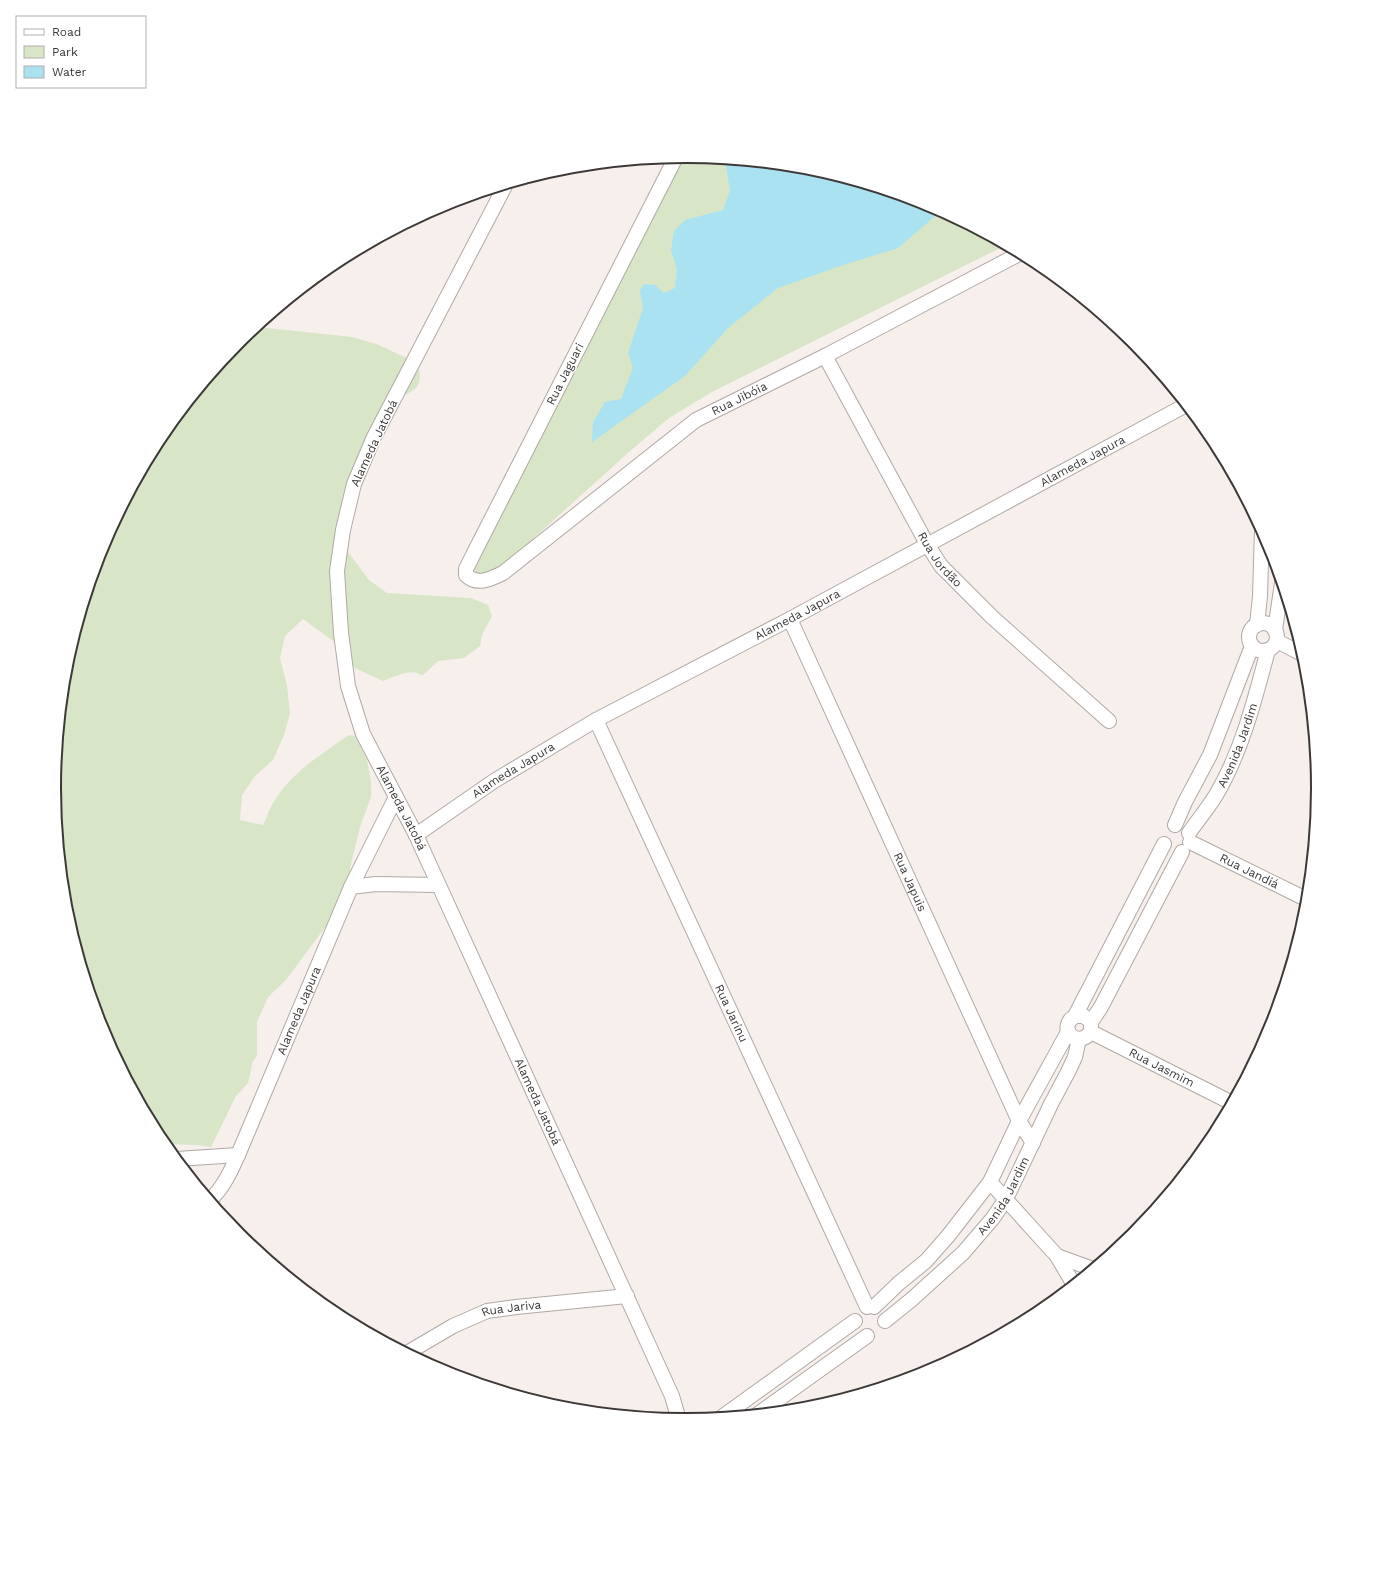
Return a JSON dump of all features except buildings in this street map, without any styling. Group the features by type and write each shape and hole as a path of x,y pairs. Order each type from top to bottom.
{"street":[{"name":"Rua Jaguari","path":"483,581 470,579 466,575 466,569 673,163"},
{"name":"Alameda Jatobá","path":"503,191 374,437 354,484 343,530 337,571 341,633 348,686 363,734 416,836 627,1296 672,1396 677,1414"},
{"name":"Rua Jibóia","path":"483,581 503,573 696,420 825,356 1015,256"},
{"name":"Rua Jordão","path":"825,356 927,544 941,566 992,617 1109,721"},
{"name":"Alameda Japura","path":"416,836 494,781 596,720 790,619 1182,407"},
{"path":"1262,544 1260,596 1257,624 1250,634 1250,640 1252,646 1262,651 1273,641"},
{"name":"Avenida Jardim","path":"870,1307 926,1260 948,1236 990,1182 1019,1121 1082,1031 1101,1007 1187,842 1216,794 1236,754 1253,707 1273,641 1281,592"},
{"name":"Rua Japuis","path":"790,619 1019,1121 1033,1143"},
{"path":"1257,624 1264,623 1270,625 1273,641"},
{"path":"1273,641 1297,652"},
{"name":"Avenida Jardim","path":"1175,825 1185,802 1210,754 1252,646"},
{"name":"Rua Jarinu","path":"596,720 870,1307"},
{"name":"Alameda Japura","path":"213,1197 228,1176 238,1155 351,887 396,797"},
{"path":"1181,825 1186,828 1187,842 1171,851 1164,844 1163,838 1169,827 1181,825"},
{"name":"Rua Jandiá","path":"1187,842 1302,897"},
{"path":"1082,1031 1067,1027 1068,1022 1075,1016 1164,844"},
{"path":"351,887 383,884 438,885"},
{"name":"Avenida Jardim","path":"885,1321 911,1300 963,1253 993,1218 1006,1199 1071,1067 1082,1031"},
{"name":"Rua Jasmim","path":"1082,1031 1228,1101"},
{"path":"182,1159 238,1155"},
{"path":"990,1182 1057,1256 1072,1281"},
{"path":"1057,1256 1089,1267"},
{"name":"Rua Jariva","path":"412,1350 453,1326 487,1311 627,1296"},
{"path":"870,1307 879,1309 885,1321 884,1328 879,1333 873,1336 867,1336 860,1333 856,1328 855,1321 856,1314 861,1309 870,1307"},
{"path":"729,1413 855,1321"},
{"path":"765,1409 867,1336"}],"green space":[{"path":"678,163 727,164 768,168 848,184 888,196 926,211 1000,248 712,392 669,418 629,452 494,574 477,575 473,567"},
{"path":"264,328 352,337 379,345 417,363 420,372 420,379 415,389 389,401 347,519 348,552 369,580 387,593 471,598 488,605 492,616 482,635 480,646 464,658 438,661 422,676 414,672 398,675 383,681 355,668 340,646 303,619 285,636 280,658 287,686 290,713 284,735 273,760 255,776 242,795 240,820 263,825 275,800 290,780 318,756 349,735 355,736 367,760 371,781 371,797 360,827 350,868 352,891 286,980 268,997 257,1022 257,1056 253,1061 248,1083 236,1096 211,1147 172,1144 145,1101 109,1028 94,990 82,950 66,870 62,829 62,748 66,707 73,666 82,627 94,587 126,512 166,441 216,376"}],"water":[{"path":"726,164 768,168 848,184 888,196 936,215 898,248 843,265 778,288 728,328 685,376 592,442 593,422 605,402 621,399 633,368 628,353 643,308 640,291 644,284 655,285 664,293 675,288 677,269 671,250 674,231 685,220 723,210 730,191"}]}
